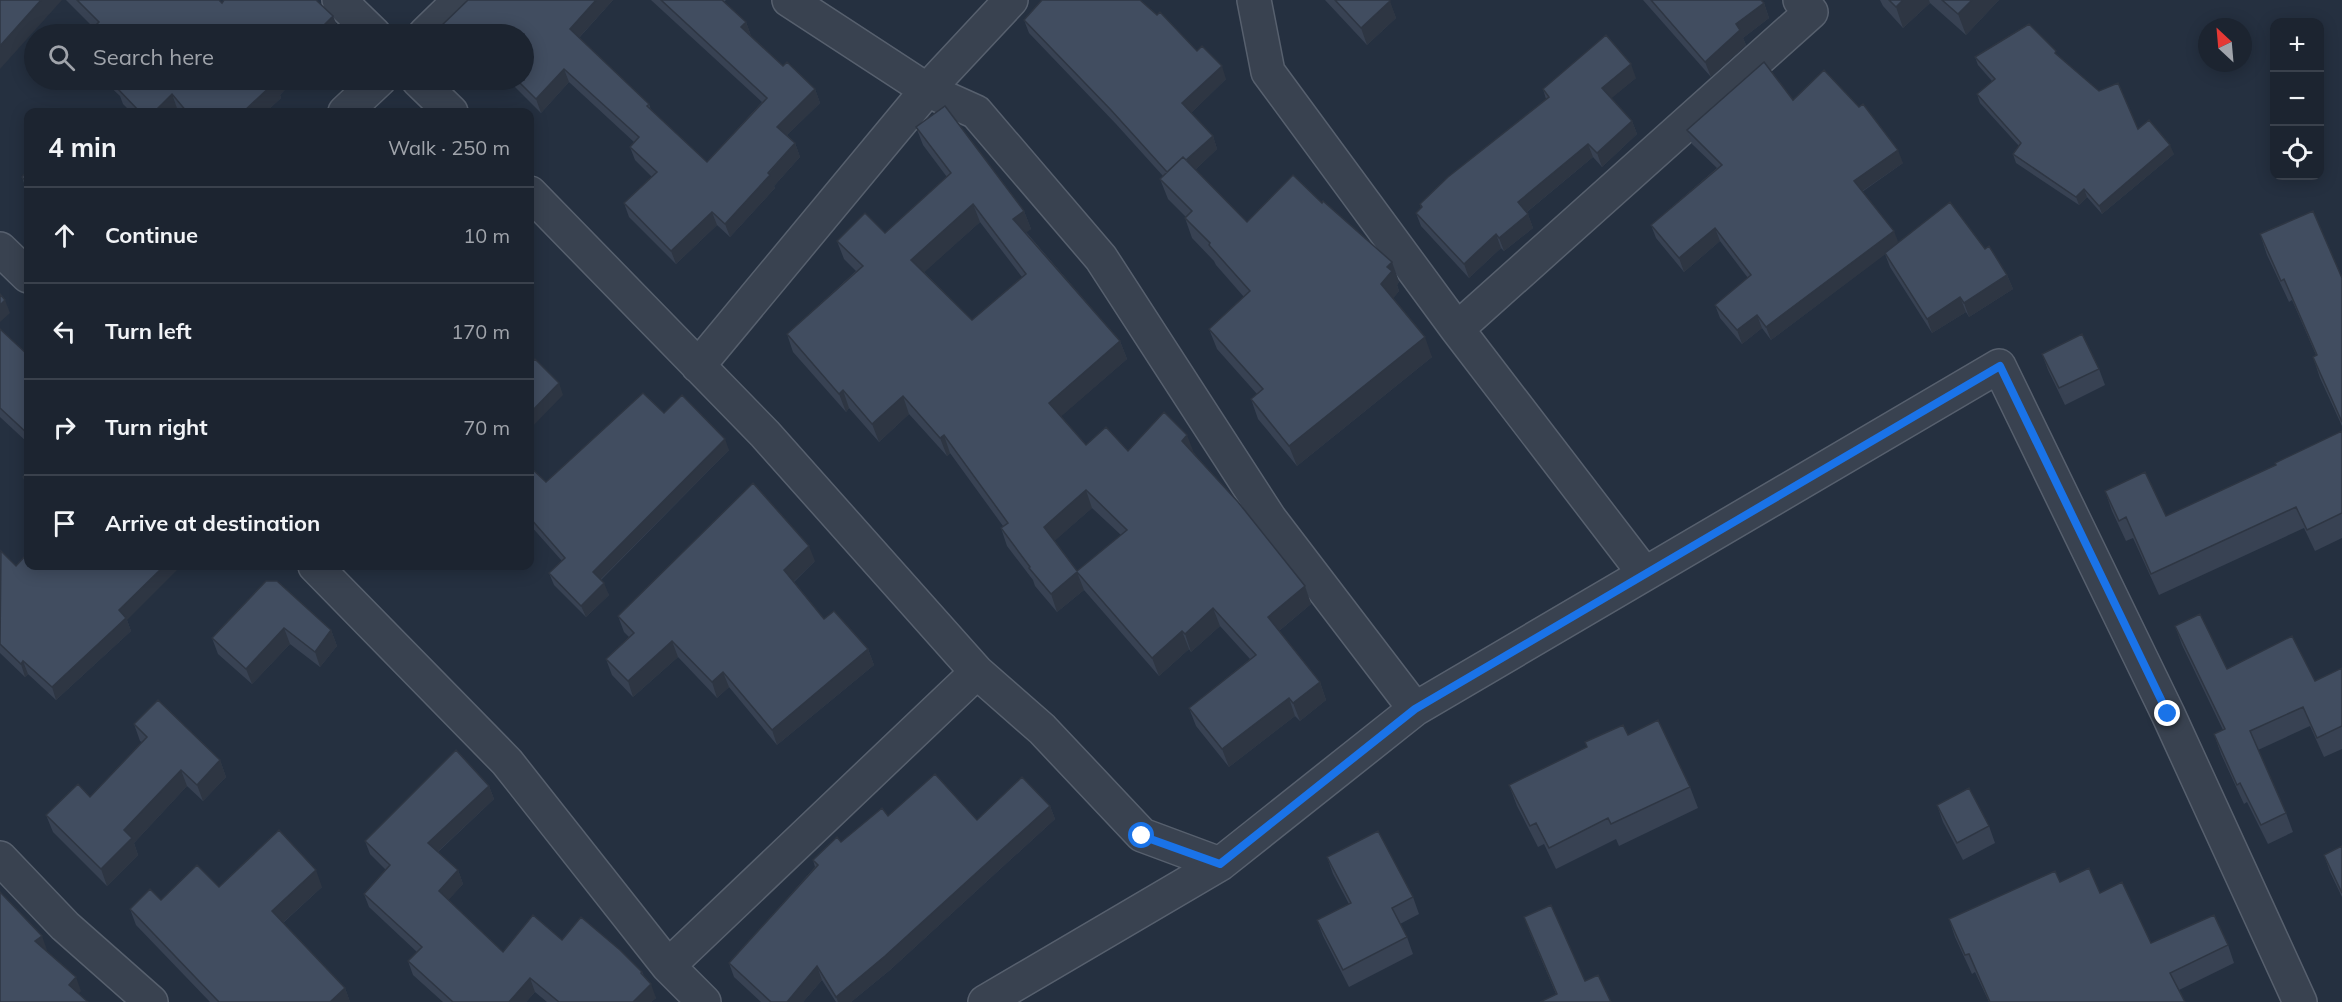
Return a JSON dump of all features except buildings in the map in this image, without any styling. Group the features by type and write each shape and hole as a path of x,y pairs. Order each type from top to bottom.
{"street":[{"path":"339,0 364,24"},
{"path":"435,24 460,0"},
{"path":"789,0 927,90 976,112 1101,258 1270,519 1415,709"},
{"path":"698,366 927,90 1011,0"},
{"path":"1254,0 1268,72 1456,329 1644,573"},
{"path":"1456,329 1810,12 1800,0"},
{"path":"349,108 368,90"},
{"path":"428,90 447,108"},
{"path":"534,197 765,434 977,672 1042,729 1142,836 1220,864"},
{"path":"0,249 24,272"},
{"path":"986,1002 1220,864 1415,709 2000,366 2168,714 2300,1002"},
{"path":"319,570 507,762 668,966 704,1002"},
{"path":"668,966 977,672"},
{"path":"0,858 65,926 151,1002"}],"route":[{"path":"1142,836 1220,864 1415,709 2000,366 2168,714"}]}
